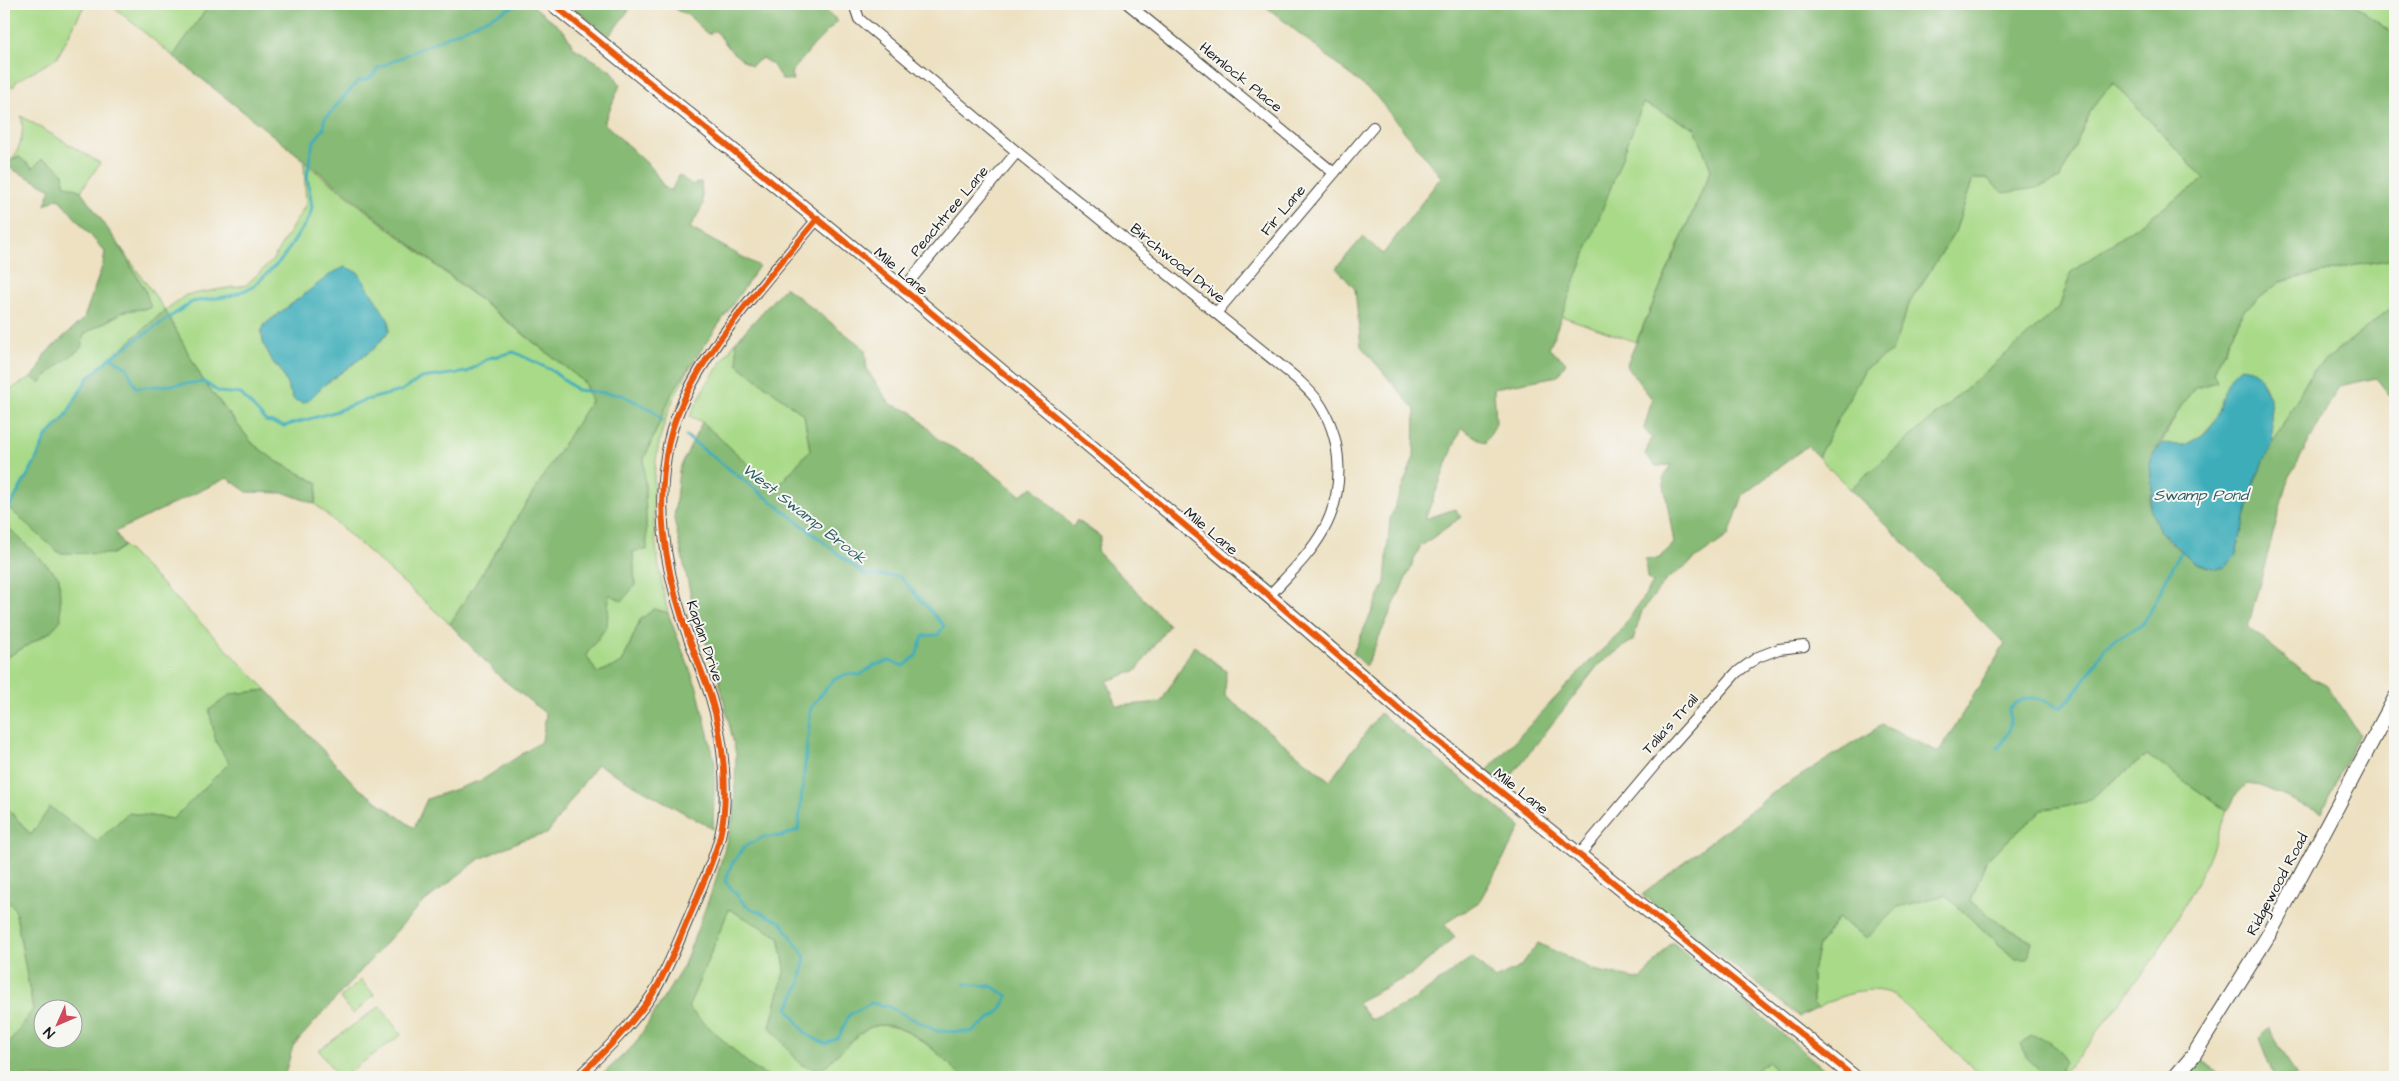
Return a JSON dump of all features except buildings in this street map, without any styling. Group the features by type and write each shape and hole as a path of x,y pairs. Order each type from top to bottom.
{"street":[{"name":"Mile Lane","path":"553,4 818,218 1269,596 1411,719 1854,1077"},
{"name":"Birchwood Drive","path":"854,4 859,19 1017,152 1296,378 1317,400 1328,421 1337,449 1339,463 1338,479 1333,511 1323,532 1308,553 1269,596"},
{"name":"Hemlock Place","path":"1128,4 1334,173"},
{"name":"Fir Lane","path":"1216,313 1373,127"},
{"name":"Peachtree Lane","path":"903,289 1017,152"},
{"name":"Kaplan Drive","path":"578,1077 613,1043 652,994 672,958 721,834 724,808 722,747 711,698 684,622 668,568 664,539 662,512 664,469 670,438 691,386 706,359 818,218"},
{"name":"Talia's Trail","path":"1580,854 1664,754 1736,673 1758,657 1779,649 1804,646"},
{"name":"Ridgewood Road","path":"2175,1077 2193,1056 2271,931 2395,698"}],"green space":[{"path":"4,4 85,4 57,58 17,81 13,87 4,85"},
{"path":"110,4 210,4 173,56"},
{"path":"210,4 531,4 564,31 574,48 612,71 620,85 604,123 652,168 664,187 671,191 679,175 692,185 701,182 703,205 690,228 759,266 673,391 644,459 647,550 633,551 635,585 622,601 609,594 607,626 586,655 597,673 622,663 640,620 654,609 668,613 697,688 715,763 713,829 597,764 547,834 524,839 478,860 420,905 293,1046 284,1077 4,1077 4,1051 32,1010 32,1048 82,1048 82,998 32,998 32,1003 15,909 4,897 4,804 31,835 50,807 97,842 128,813 173,819 229,763 216,742 209,710 231,694 267,690 357,787 414,828 427,799 482,780 542,741 546,714 500,677 450,624 591,401 584,382 173,56"},
{"path":"569,4 636,4 632,6 609,36"},
{"path":"674,4 822,4 825,10 838,21 813,46 791,73 793,80 782,80 773,65 762,58 751,66 732,52 716,31 708,34 687,14 678,11"},
{"path":"1263,4 2353,4 2395,35 2395,259 2356,265 2280,282 2244,310 2213,373 2217,382 2195,388 2182,404 2150,461 2152,489 2149,503 2159,530 2172,544 2198,564 2216,569 2235,557 2255,480 2313,370 2395,305 2395,402 2376,378 2339,386 2287,482 2248,627 2311,678 2328,686 2359,734 2321,813 2261,786 2247,784 2234,797 2227,811 2147,755 2086,802 2042,810 1986,860 1971,901 2000,924 2032,941 2028,959 2015,959 1945,895 1898,907 1867,938 1838,918 1819,945 1812,974 1813,1003 1818,1008 1800,1017 1642,895 1773,793 1882,725 1939,752 2005,644 1850,489 2059,308 2071,272 2205,179 2113,82 2092,108 2060,179 2036,188 2003,193 1988,179 1973,179 1955,232 1910,302 1892,351 1865,369 1818,457 1807,446 1743,495 1729,535 1666,580 1642,611 1633,640 1599,664 1505,784 1486,772 1588,663 1618,635 1653,583 1647,578 1645,559 1660,558 1674,543 1663,479 1671,465 1656,466 1645,454 1652,438 1644,429 1652,399 1626,366 1711,170 1695,128 1643,103 1549,349 1566,362 1558,376 1494,388 1496,424 1485,443 1461,428 1425,519 1455,509 1461,517 1420,547 1366,666 1353,653 1385,583 1390,519 1414,457 1415,410 1361,346 1355,289 1336,268 1363,237 1383,254 1441,177 1375,95"},
{"path":"2353,4 2395,4 2395,35"},
{"path":"2113,82 2205,179 2071,272 2059,308 1850,489 1818,457 1865,368 1892,351 1910,302 1955,232 1973,179 2060,179 2092,108"},
{"path":"1643,103 1695,128 1711,170 1636,342 1561,316"},
{"path":"21,116 100,163 81,191 64,184 63,173 53,164 42,159 33,168 19,157 13,158 22,138"},
{"path":"19,157 33,168 42,159 53,164 63,173 64,184 81,191 117,242 145,290 151,308 125,311 84,334 81,348 56,367 40,383 32,377 39,369 44,355 84,318 103,264 105,252 58,198 45,205 51,189 4,165 4,162"},
{"path":"304,162 584,382 591,401 450,624 315,504 318,483 276,461 253,444 204,382 165,310 186,295 246,285 272,261 306,204","holes":["389,321 389,331 375,348 324,385 314,395 294,400 279,367 276,366 264,345 261,332"]},
{"path":"117,242 165,310 87,380 65,417 46,437 35,462 112,554 124,546 267,690 231,694 216,742 230,763 173,819 128,813 97,842 31,835 4,804 4,659 50,632 8,526 4,523 4,393 32,377 40,382 81,348 84,334 125,311 151,308 145,290"},
{"path":"2395,259 2395,305 2313,370 2273,443 2271,411 2267,390 2256,373 2246,368 2234,373 2216,420 2202,435 2185,445 2161,444 2182,404 2195,388 2217,382 2213,373 2244,310 2280,282 2356,265"},
{"path":"785,287 865,349 867,370 890,404 912,412 941,442 975,459 1020,495 1033,487 1073,527 1077,520 1101,537 1097,551 1169,625 1137,670 1107,681 1117,706 1161,702 1194,646 1226,671 1225,696 1330,781 1380,713 1521,827 1479,902 1444,924 1455,937 1412,974 1357,1002 1371,1020 1411,1002 1472,957 1495,979 1520,967 1538,943 1594,970 1641,980 1672,942 1834,1077 1781,1077 1768,1062 1746,1077 962,1077 933,1049 909,1032 883,1025 866,1029 821,1070 801,1065 770,1027 785,968 779,937 729,909 688,1008 753,1068 770,1077 600,1077 635,1044 683,967 715,883 734,814 736,754 718,675 694,610 674,519 679,470 702,422 768,482 779,485 810,450 804,415 738,365 736,341"},
{"path":"165,310 204,382 253,444 276,461 318,483 315,504 285,493 247,492 227,478 115,532 124,546 112,554 59,553 9,508 35,462 46,437 65,417 87,379"},
{"path":"736,341 738,365 804,415 810,450 779,485 768,482 702,422 690,416 706,385"},
{"path":"694,361 668,412 660,437 653,487 653,512 658,563 668,613 654,609 640,620 622,663 597,673 586,655 607,626 609,594 635,585 633,551 647,549 644,459 673,391"},
{"path":"4,523 59,577 61,620 50,632 4,659"},
{"path":"2147,755 2227,811 2205,867 2156,955 2078,1058 2057,1077 1983,1077 1894,995 1875,990 1845,995 1818,1008 1813,1003 1812,974 1819,945 1838,918 1867,938 1898,907 1945,895 2015,959 2032,941 2000,924 1971,901 1986,860 2042,810 2086,802"},
{"path":"4,897 15,909 32,1011 4,1051"},
{"path":"729,909 779,937 785,968 770,1027 821,1070 866,1029 883,1025 909,1033 921,1040 962,1077 770,1077 753,1068 688,1008"},
{"path":"361,980 374,995 353,1014 340,998"},
{"path":"380,1006 401,1035 342,1077 338,1077 319,1050"},
{"path":"2269,1028 2297,1077 2274,1077 2259,1038"},
{"path":"2031,1036 2048,1041 2060,1051 2065,1062 2057,1075 2044,1075 2027,1059 2021,1044"},
{"path":"2201,1059 2224,1077 2188,1077"},
{"path":"1768,1062 1781,1077 1746,1077"}],"water":[{"path":"345,267 358,272 389,321 389,331 375,348 324,385 308,401 303,403 294,400 279,367 274,364 264,345 261,332 265,324 332,273"},
{"name":"Swamp Pond","path":"2241,367 2251,369 2259,375 2270,398 2273,443 2255,480 2235,557 2225,567 2216,569 2194,562 2159,530 2150,508 2152,489 2150,465 2152,456 2161,444 2187,444 2201,436 2211,426 2217,416 2233,374"}],"waterway":[{"path":"9,508 35,462 46,437 65,417 87,379 111,357 192,302 230,296 253,287 282,259 309,218 312,207 307,176 314,141 324,128 324,120 358,81 370,78 378,68 519,4"},
{"name":"West Swamp Brook","path":"111,357 127,368 136,388 204,382 219,392 241,394 266,421 284,426 334,412 362,401 401,391 421,378 467,372 489,358 514,352 551,370 577,390 622,395 652,410 662,420"},
{"name":"West Swamp Brook","path":"686,436 865,575 899,576 944,626 938,635 923,636 916,656 904,666 889,661 875,665 860,675 848,674 834,679 811,707 798,830 782,836 764,837 745,846 732,864 725,881 746,906 781,922 805,957 800,983 788,1009 807,1035 826,1044 839,1037 849,1015 871,1003 887,1006 937,1031 971,1032 999,1012 1008,996 991,986 965,984"},
{"name":"West Swamp Brook","path":"1998,748 2009,731 2009,710 2015,704 2021,700 2033,698 2046,701 2060,708 2079,688 2108,644 2141,625 2150,612 2181,552"}],"cycle path":[{"path":"553,4 903,289 1269,596 1411,719 1854,1077"},
{"path":"578,1077 626,1028 658,985 674,952 711,863 723,820 725,785 719,730 711,698 676,599 667,554 662,509 665,464 669,441 679,412 693,382 711,353 731,324 818,218"}]}
